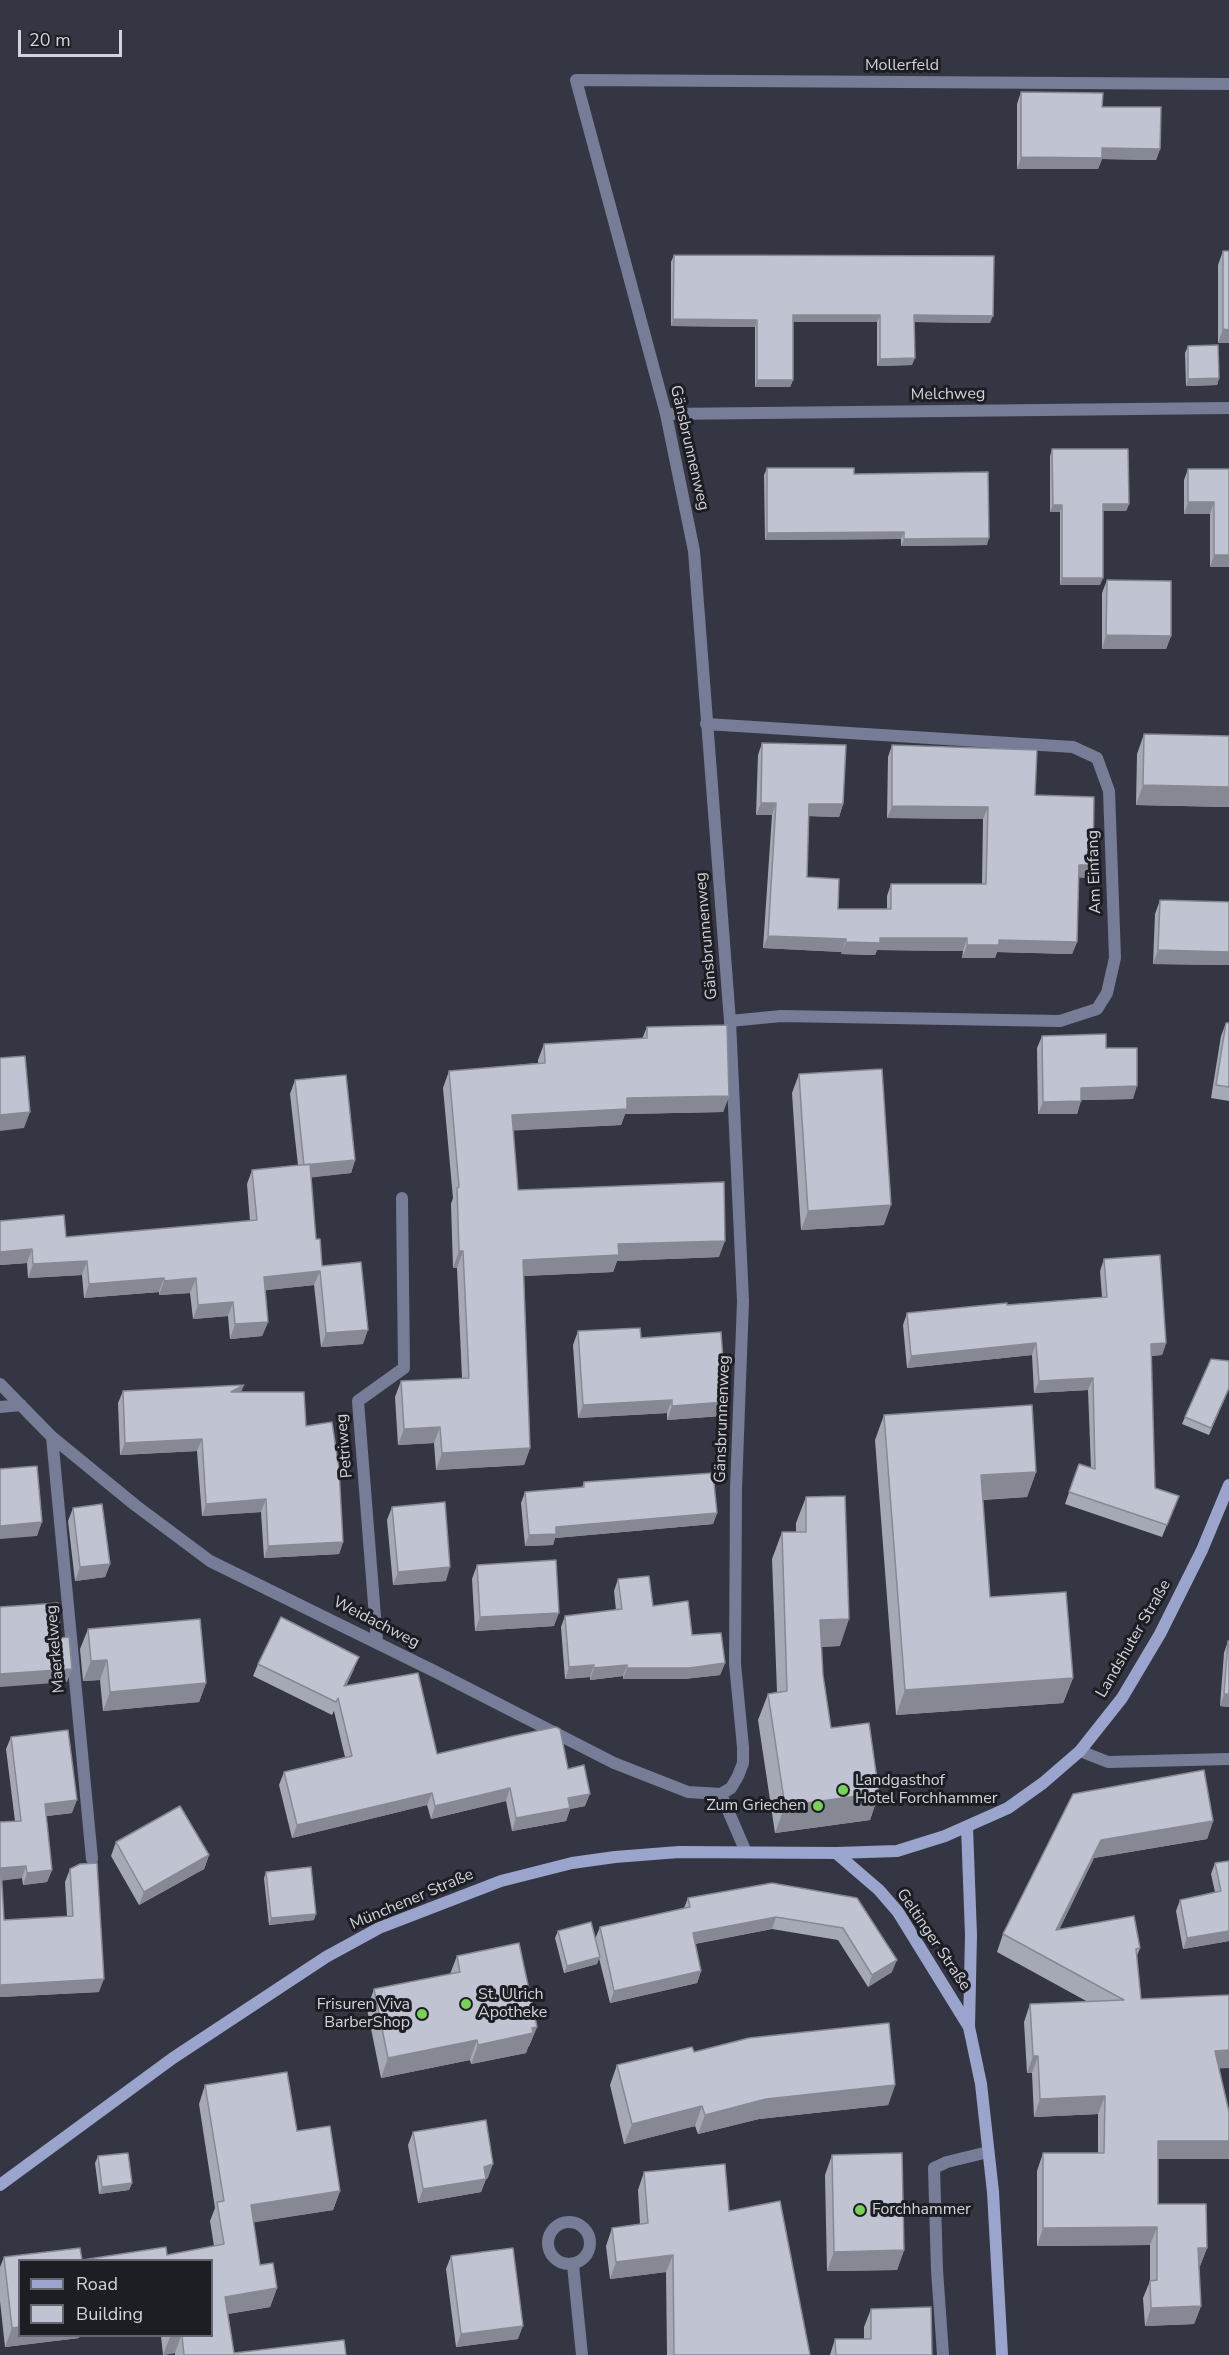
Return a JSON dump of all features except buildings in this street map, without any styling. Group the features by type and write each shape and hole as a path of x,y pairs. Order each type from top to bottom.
{"main road":[{"name":"Landshuter Straße","path":"836,1853 897,1851 967,1827 1008,1808 1043,1783 1080,1751 1122,1698 1160,1634 1202,1550 1229,1485"},
{"name":"Geltinger Straße","path":"967,1827 971,1935 969,2027 981,2084 993,2192 1002,2355"},
{"name":"Münchener Straße","path":"0,2185 173,2058 326,1957 379,1928 501,1881 562,1865 615,1857 679,1852 836,1853"},
{"name":"Geltinger Straße","path":"836,1853 879,1890 898,1912 969,2027"}],"street":[{"name":"Mollerfeld","path":"576,81 1229,84"},
{"name":"Gänsbrunnenweg","path":"576,81 666,414 694,551 730,1021 743,1301 736,1489 735,1664 743,1763 731,1788 721,1794"},
{"name":"Melchweg","path":"666,414 1229,408"},
{"name":"Am Einfang","path":"706,724 1073,747 1096,758 1109,791 1115,958 1107,993 1097,1009 1060,1021 782,1016 730,1021"},
{"name":"Petriweg","path":"377,1642 358,1401 404,1368 402,1198"},
{"name":"Weidachweg","path":"0,1383 52,1437 135,1505 210,1561 377,1642 614,1763 688,1792 721,1794"},
{"path":"0,1407 21,1405"},
{"name":"Maerkelweg","path":"52,1437 92,1859"},
{"path":"1080,1751 1108,1762 1229,1760"},
{"path":"721,1794 746,1852"},
{"path":"944,2355 937,2270 934,2168 947,2162 988,2152"},
{"path":"573,2265 582,2355"}],"place":[{"name":"Landgasthof Hotel Forchhammer","path":"843,1790"},
{"name":"Zum Griechen","path":"818,1806"},
{"name":"St. Ulrich Apotheke","path":"466,2004"},
{"name":"Frisuren Viva BarberShop","path":"422,2014"},
{"name":"Forchhammer","path":"860,2210"}]}
